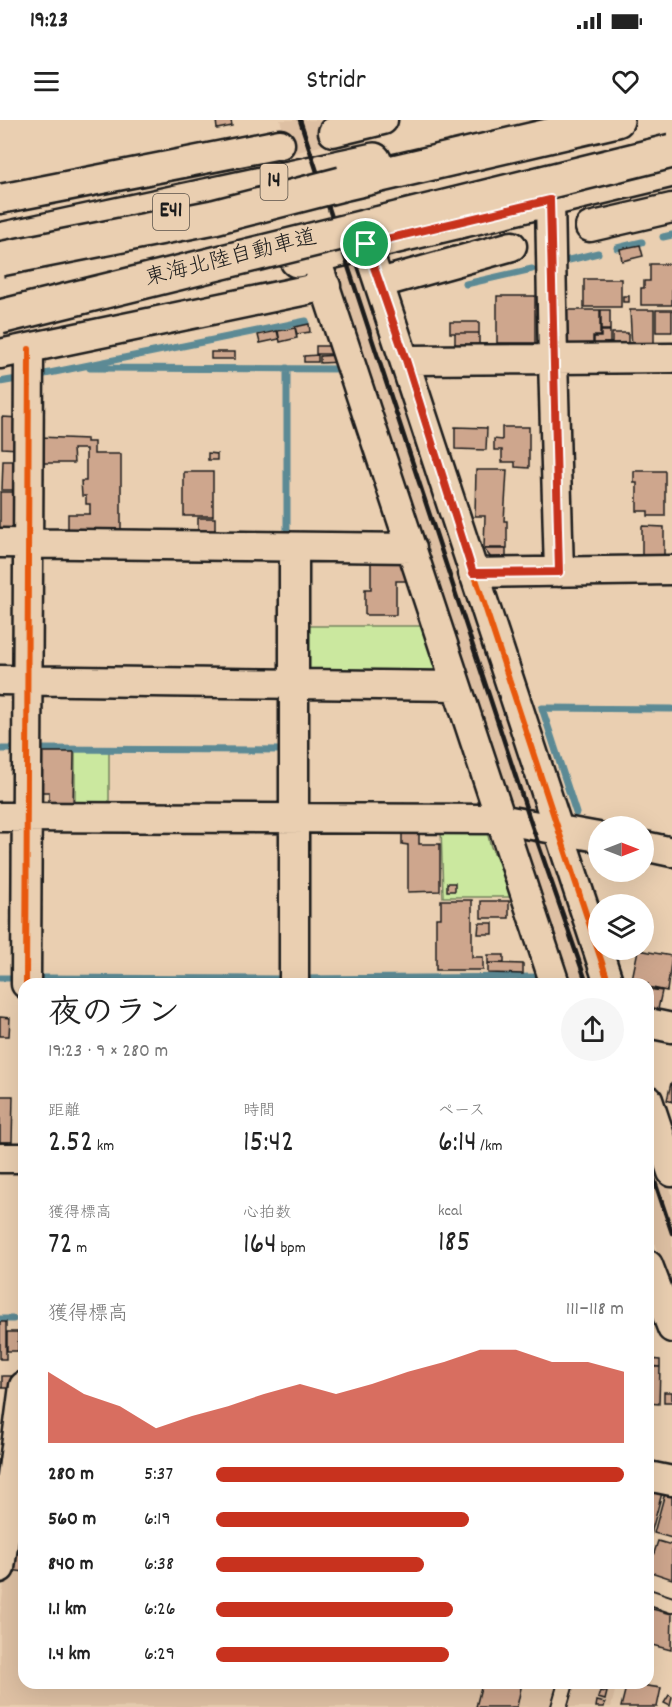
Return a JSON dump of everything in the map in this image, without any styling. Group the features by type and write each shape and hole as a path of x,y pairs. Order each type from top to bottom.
{"main road":[{"name":"14","path":"0,238 292,179 343,176 546,120"},
{"name":"E41","path":"0,238 83,226 617,120"},
{"name":"東海北陸自動車道","path":"0,318 358,237 672,151"},
{"path":"0,296 358,237 550,200 672,170"},
{"path":"0,259 214,217 343,176"},
{"path":"0,322 315,256 358,237"}],"street":[{"path":"343,176 331,126 383,120"},
{"path":"0,199 277,132 292,179"},
{"path":"550,200 559,572"},
{"path":"590,227 672,208"},
{"path":"358,237 380,283 406,360 473,573 607,978"},
{"path":"380,283 512,246"},
{"path":"315,256 553,978"},
{"path":"0,354 326,286"},
{"path":"26,978 13,817 29,680 29,349"},
{"path":"406,360 672,358"},
{"path":"0,543 412,548"},
{"path":"294,547 294,978"},
{"path":"473,573 672,570"},
{"path":"0,680 456,686"},
{"path":"13,817 499,819 588,835"},
{"path":"654,848 672,852"},
{"path":"654,1024 672,1028"},
{"path":"654,1117 671,1167"},
{"path":"0,1158 18,1158"},
{"path":"654,1281 672,1328"},
{"path":"0,1568 6,1481 18,1418"},
{"path":"654,1477 672,1481"}],"lane":[{"path":"654,1599 672,1605"},
{"path":"560,1707 564,1689"}],"shaded area":[{"path":"280,120 319,120 327,144 291,154"},
{"path":"361,252 547,818 507,810 326,262"},
{"path":"516,828 552,834 588,942 588,960 594,960 600,978 566,978"},
{"path":"654,1141 672,1194 672,1296 654,1242"},
{"path":"18,1472 18,1689 616,1689 611,1707 0,1707 0,1616"}],"green space":[{"path":"301,626 433,626 446,673 301,673"},
{"path":"75,751 109,751 109,811 75,811"},
{"path":"441,827 487,832 491,847 517,897 443,897"}],"building":[{"path":"216,120 231,120 232,126 217,129"},
{"path":"640,245 643,256 622,261 620,249"},
{"path":"650,264 672,264 672,305 641,305 641,288 644,288 644,281 650,281"},
{"path":"584,279 621,279 621,307 584,307"},
{"path":"497,296 535,296 535,343 497,343"},
{"path":"623,296 629,296 629,302 623,302"},
{"path":"565,310 600,310 600,336 593,336 593,344 565,344"},
{"path":"601,310 610,310 610,330 601,330"},
{"path":"630,310 654,310 654,349 632,349"},
{"path":"656,310 672,310 672,332 656,332"},
{"path":"450,322 479,322 479,333 450,333"},
{"path":"309,324 310,332 297,334 295,327"},
{"path":"295,328 297,338 280,342 278,331"},
{"path":"277,331 279,339 260,343 258,335"},
{"path":"601,331 610,331 610,350 594,345 594,337 601,337"},
{"path":"455,333 479,333 479,350 455,350"},
{"path":"612,333 628,333 628,350 612,350"},
{"path":"316,346 335,346 335,354 316,354"},
{"path":"211,352 235,352 235,359 211,359"},
{"path":"318,355 318,362 304,362 304,356"},
{"path":"342,355 342,362 320,363 320,356"},
{"path":"2,417 20,418 19,449 2,448"},
{"path":"455,427 487,428 486,450 455,449"},
{"path":"502,427 529,427 529,468 515,467 515,462 502,462 502,450 494,450 494,439 502,440"},
{"path":"39,437 87,439 87,442 94,442 94,454 121,454 121,535 68,535 68,514 90,514 90,504 86,504 86,496 82,496 81,481 86,481 86,449 73,449 74,463 39,463"},
{"path":"208,453 217,454 217,460 208,460"},
{"path":"3,461 18,461 18,490 2,490"},
{"path":"476,470 507,470 504,521 507,521 507,548 484,548 485,516 475,516"},
{"path":"634,471 665,471 665,516 648,516 648,511 637,511 637,483 634,483"},
{"path":"184,472 213,472 213,516 184,516"},
{"path":"0,492 18,492 18,529 0,529"},
{"path":"198,518 215,518 215,536 198,536"},
{"path":"642,526 664,527 664,557 642,557"},
{"path":"484,549 506,549 506,564 496,564"},
{"path":"371,559 406,559 406,581 396,581 396,615 365,615 365,589 371,589"},
{"path":"37,752 74,752 73,807 49,807 49,792 37,792"},
{"path":"402,830 419,830 419,844 440,844 440,891 408,892 408,845 402,844"},
{"path":"447,883 455,883 455,891 447,891"},
{"path":"441,900 472,900 472,957 483,957 483,970 436,970 436,918 441,918"},
{"path":"481,901 509,901 509,918 481,918"},
{"path":"479,923 493,923 493,934 478,934"},
{"path":"654,953 672,956 667,991 654,988 654,978 632,978 636,960 654,960"},
{"path":"488,955 504,955 504,963 488,963"},
{"path":"488,963 523,964 523,974 488,973"},
{"path":"654,990 662,991 657,1014 654,1013"},
{"path":"0,1017 10,1018 9,1036 0,1036"},
{"path":"672,1084 672,1102 667,1100"},
{"path":"0,1096 13,1096 12,1142 0,1142"},
{"path":"0,1322 6,1322 6,1359 0,1359"},
{"path":"7,1332 18,1332 18,1351 7,1351"},
{"path":"654,1359 660,1360 660,1367 654,1366"},
{"path":"654,1367 660,1367 659,1404 654,1404"},
{"path":"2,1376 17,1376 17,1388 2,1388"},
{"path":"664,1392 672,1392 672,1402 664,1402"},
{"path":"654,1490 662,1493 654,1523"},
{"path":"665,1493 672,1495 672,1538 654,1533"},
{"path":"18,1528 18,1571 11,1570"},
{"path":"658,1541 672,1545 672,1579 654,1573 654,1553"},
{"path":"654,1610 672,1614 671,1650 654,1646"},
{"path":"661,1688 657,1707 621,1707 626,1689"},
{"path":"480,1689 521,1689 517,1707 476,1707"},
{"path":"600,1691 607,1692 605,1700 598,1698"},
{"path":"669,1695 672,1697 670,1706 664,1703"},
{"path":"597,1701 605,1703 604,1707 596,1707"}],"waterway":[{"path":"663,237 672,235"},
{"path":"617,248 642,242"},
{"path":"569,260 598,253"},
{"path":"466,284 532,269"},
{"path":"35,376 306,321"},
{"path":"90,368 345,369"},
{"path":"287,368 287,539"},
{"path":"0,382 17,379"},
{"path":"576,813 542,708 672,709"},
{"path":"0,749 17,749"},
{"path":"34,749 283,750"},
{"path":"283,973 283,978"},
{"path":"422,978 543,977"},
{"path":"0,978 14,978"},
{"path":"0,1319 13,1319"}],"railway":[{"path":"300,120 531,823 585,978"},
{"path":"654,1179 672,1233"}],"cycle path":[{"path":"366,244 607,978"},
{"path":"26,978 29,349"}],"route":[{"path":"550,200 559,572 473,573 406,360 366,244 550,200"}]}
